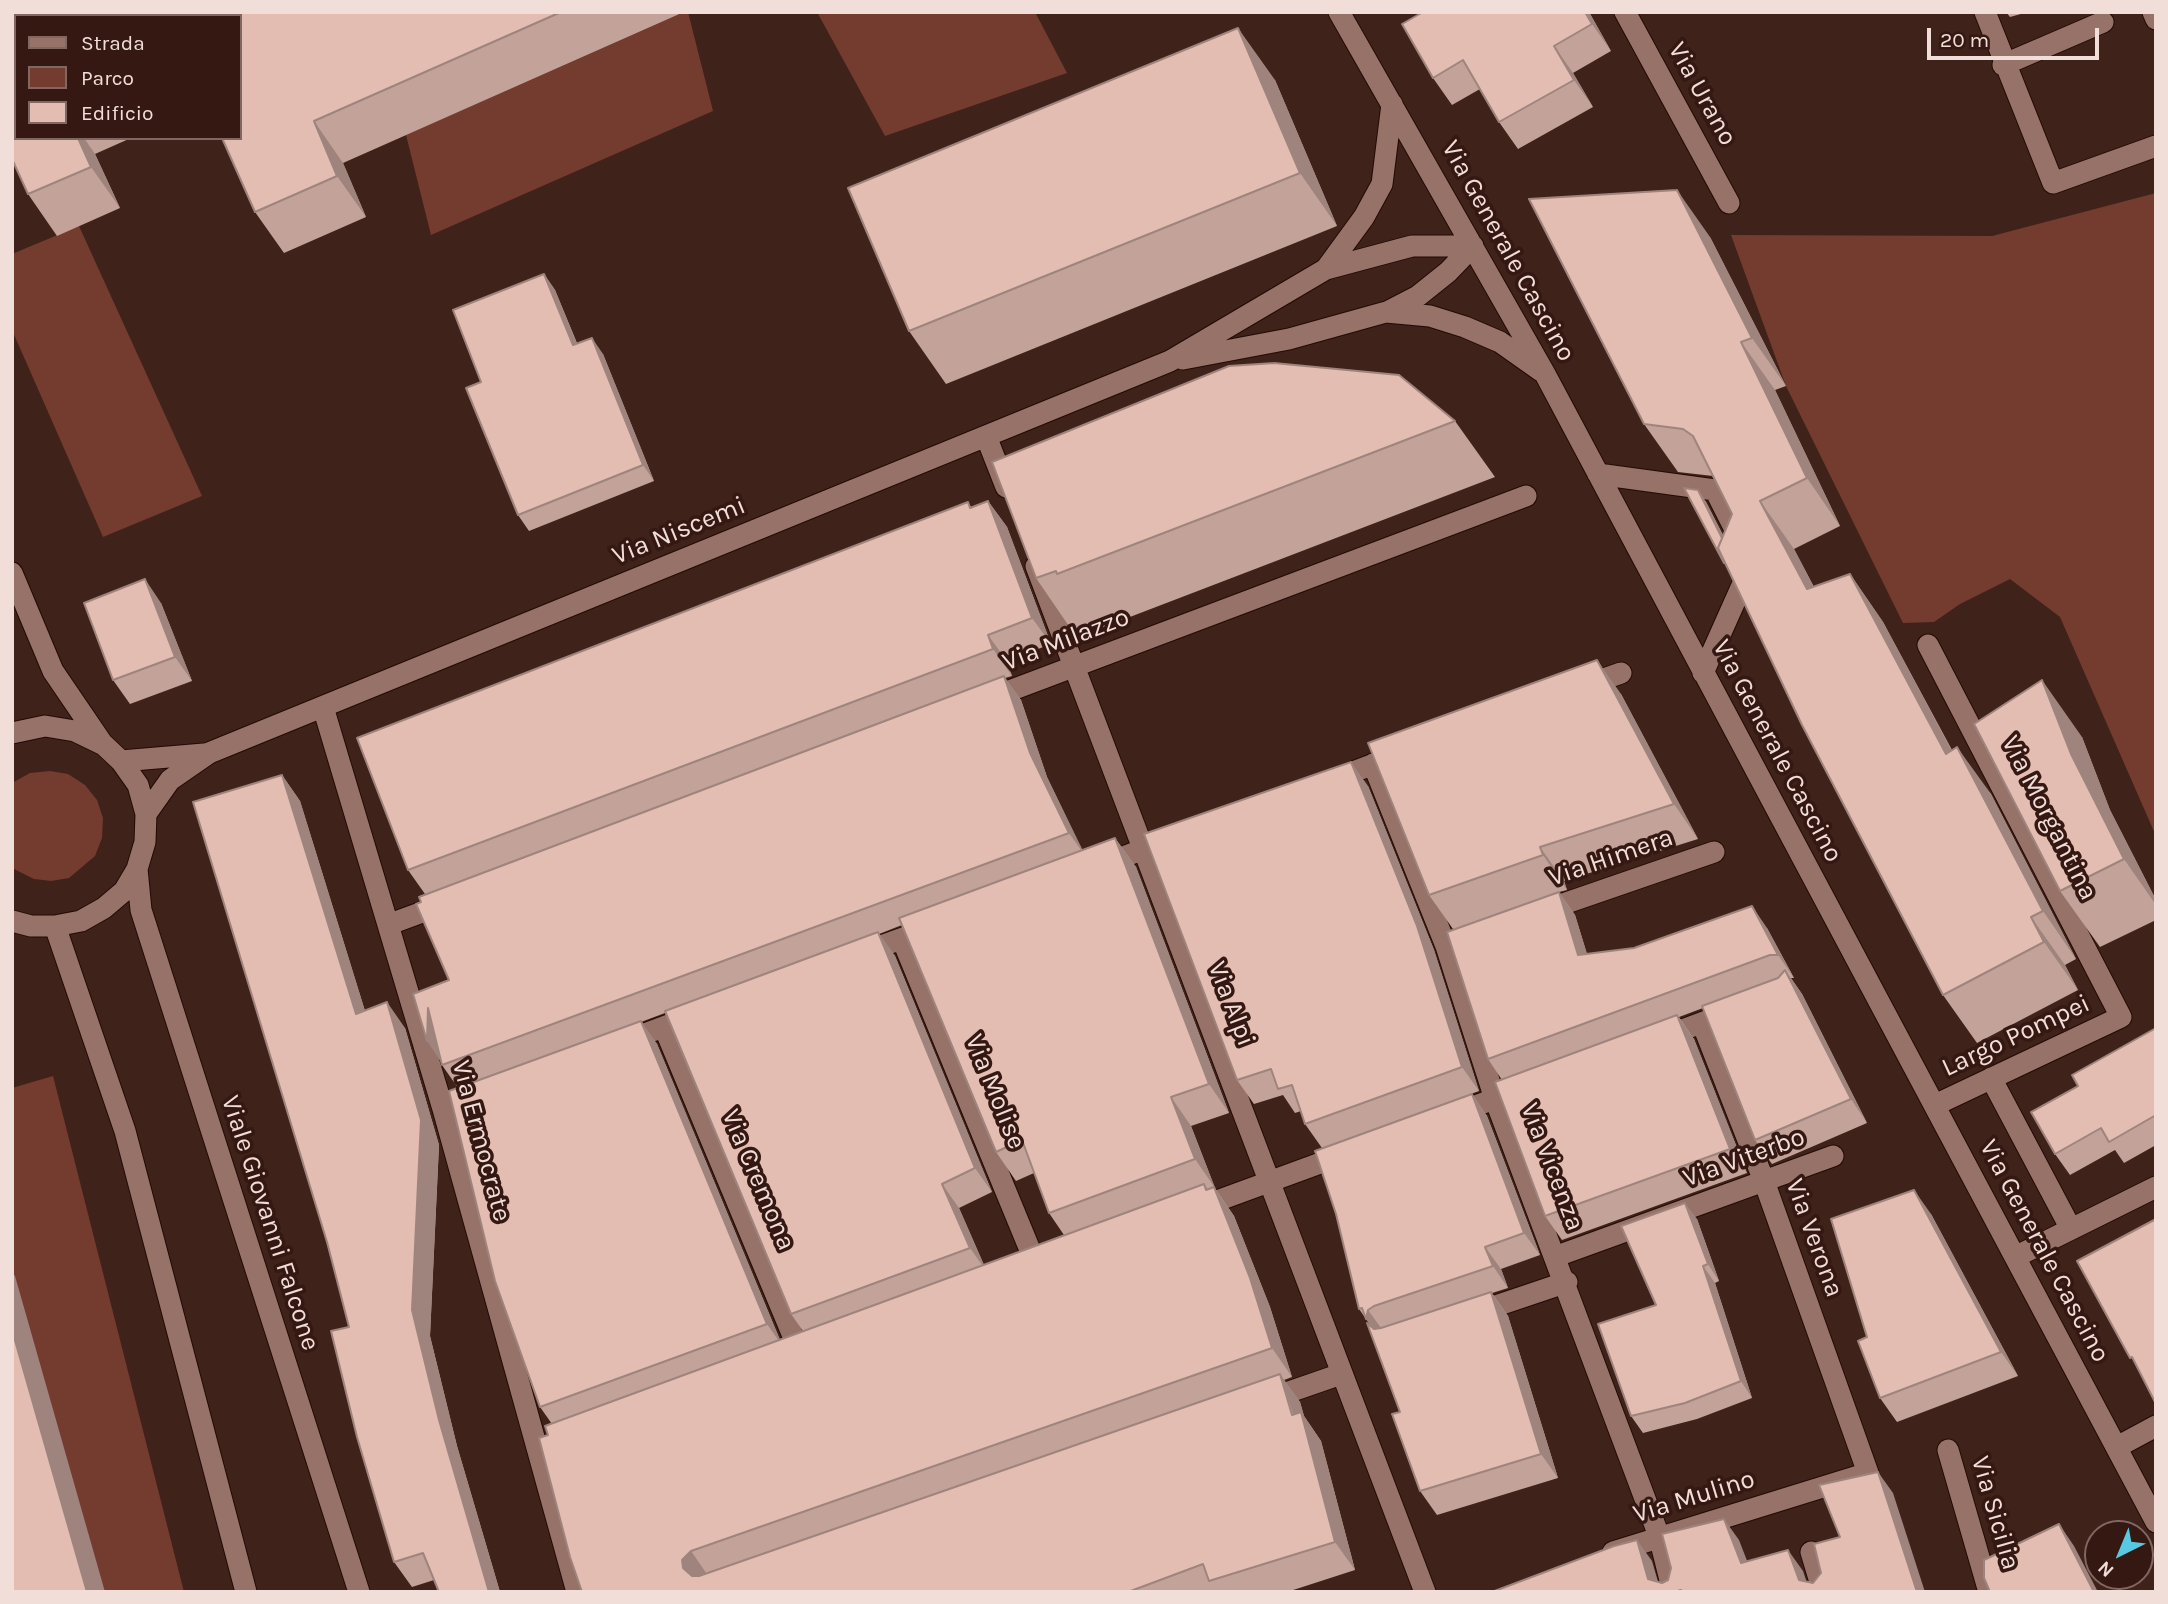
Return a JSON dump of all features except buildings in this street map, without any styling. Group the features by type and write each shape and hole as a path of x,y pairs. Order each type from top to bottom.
{"street":[{"name":"Via Generale Cascino","path":"1339,12 1545,374 2156,1522"},
{"name":"Via Urano","path":"1625,12 1729,203"},
{"path":"1985,12 2003,65 2053,183 2156,146"},
{"path":"2153,12 2156,19"},
{"path":"2003,65 2103,22"},
{"path":"1326,269 1364,217 1382,184 1392,104"},
{"path":"1171,361 1326,269 1412,246 1473,246"},
{"path":"1171,361 1289,339 1387,312 1418,296 1448,272 1473,246"},
{"path":"1387,312 1430,316 1465,327 1500,342 1545,374"},
{"name":"Via Niscemi","path":"209,753 1171,361"},
{"path":"986,436 1015,513"},
{"path":"1598,474 1715,490 1752,564 1703,673"},
{"name":"Via Milazzo","path":"971,705 1526,496"},
{"name":"Via Alpi","path":"1030,551 1425,1592"},
{"path":"12,573 53,671 104,745 121,761 138,786 146,814 145,842 137,869 124,891 104,908 81,921 55,926 31,926 12,920"},
{"name":"Via Morgantina","path":"1928,645 2121,1017"},
{"path":"1569,692 1621,673"},
{"name":"Via Ermocrate","path":"323,707 443,1108 536,1452 577,1592"},
{"path":"12,733 45,726 75,731 104,745"},
{"path":"1309,788 1426,745"},
{"path":"121,761 209,753"},
{"path":"146,814 170,779 209,753"},
{"name":"Via Vicenza","path":"1373,764 1446,946 1496,1099 1567,1282 1659,1536 1673,1592"},
{"path":"1079,873 1194,830"},
{"name":"Via Himera","path":"1523,919 1714,852"},
{"name":"Viale Giovanni Falcone","path":"137,869 141,910 359,1592"},
{"path":"390,924 467,895"},
{"path":"839,962 953,920"},
{"path":"55,926 125,1131 246,1592"},
{"path":"1446,946 1472,937"},
{"name":"Via Molise","path":"902,939 1037,1267"},
{"path":"1637,1046 1752,1004"},
{"path":"599,1051 714,1008"},
{"name":"Largo Pompei","path":"1934,1105 2121,1017"},
{"name":"Via Verona","path":"1702,1023 1764,1181 1868,1473"},
{"name":"Via Cremona","path":"664,1027 808,1352 776,1364"},
{"path":"1991,1078 2071,1229"},
{"path":"1433,1122 1547,1080"},
{"path":"443,1108 495,1089"},
{"path":"1179,1215 1370,1145"},
{"name":"Via Viterbo","path":"1557,1256 1833,1156"},
{"path":"2015,1257 2156,1187"},
{"path":"1011,1277 1063,1258"},
{"path":"1455,1319 1567,1282"},
{"path":"1250,1405 1342,1374"},
{"path":"2117,1447 2156,1426"},
{"path":"536,1452 561,1443"},
{"name":"Via Sicilia","path":"1948,1450 1989,1592"},
{"name":"Via Mulino","path":"1598,1557 1868,1473"},
{"path":"1811,1552 1823,1592"}],"green space":[{"path":"688,12 713,111 431,235 406,135"},
{"path":"817,12 1035,12 1067,73 885,136"},
{"path":"2156,193 2156,836 2060,617 2010,579 1960,604 1934,622 1903,623 1786,386 1731,235 1992,236"},
{"path":"79,226 202,496 103,537 12,330 12,254"},
{"path":"50,771 68,774 85,785 97,800 103,818 102,838 95,856 69,878 51,881 34,879 12,868 12,783 30,773"},
{"path":"53,1076 184,1592 12,1592 12,1088"}]}
